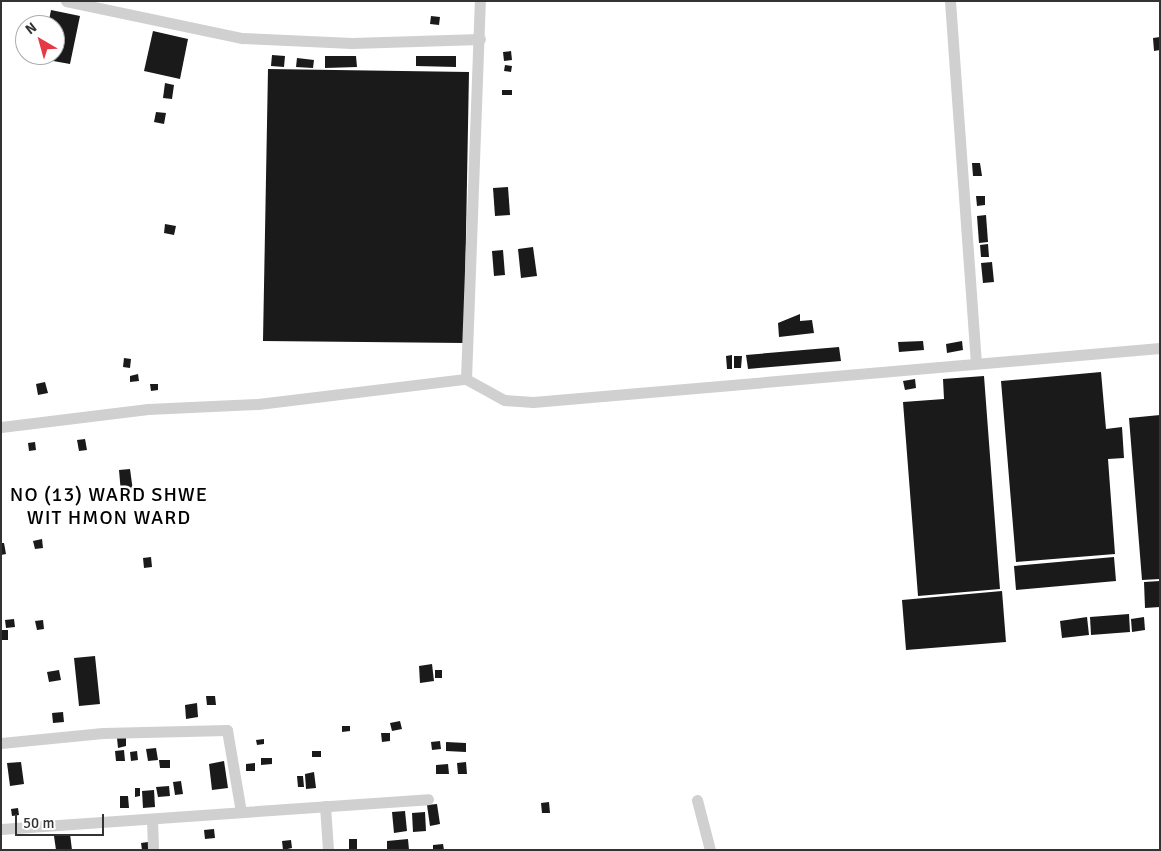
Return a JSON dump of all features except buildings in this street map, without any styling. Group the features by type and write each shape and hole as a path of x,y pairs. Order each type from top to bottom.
{"street":[{"path":"66,1 242,38 352,44 480,39"},
{"path":"466,379 480,1"},
{"path":"950,1 976,362"},
{"path":"1,427 148,409 258,404 466,379 504,400 533,402 976,362 1160,348"},
{"path":"1,743 103,732 227,730 241,812"},
{"path":"1,829 428,799"},
{"path":"697,800 710,850"},
{"path":"325,806 328,850"},
{"path":"152,819 153,850"}],"district":[{"name":"NO (13) WARD SHWE WIT HMON WARD","path":"109,506"}]}
